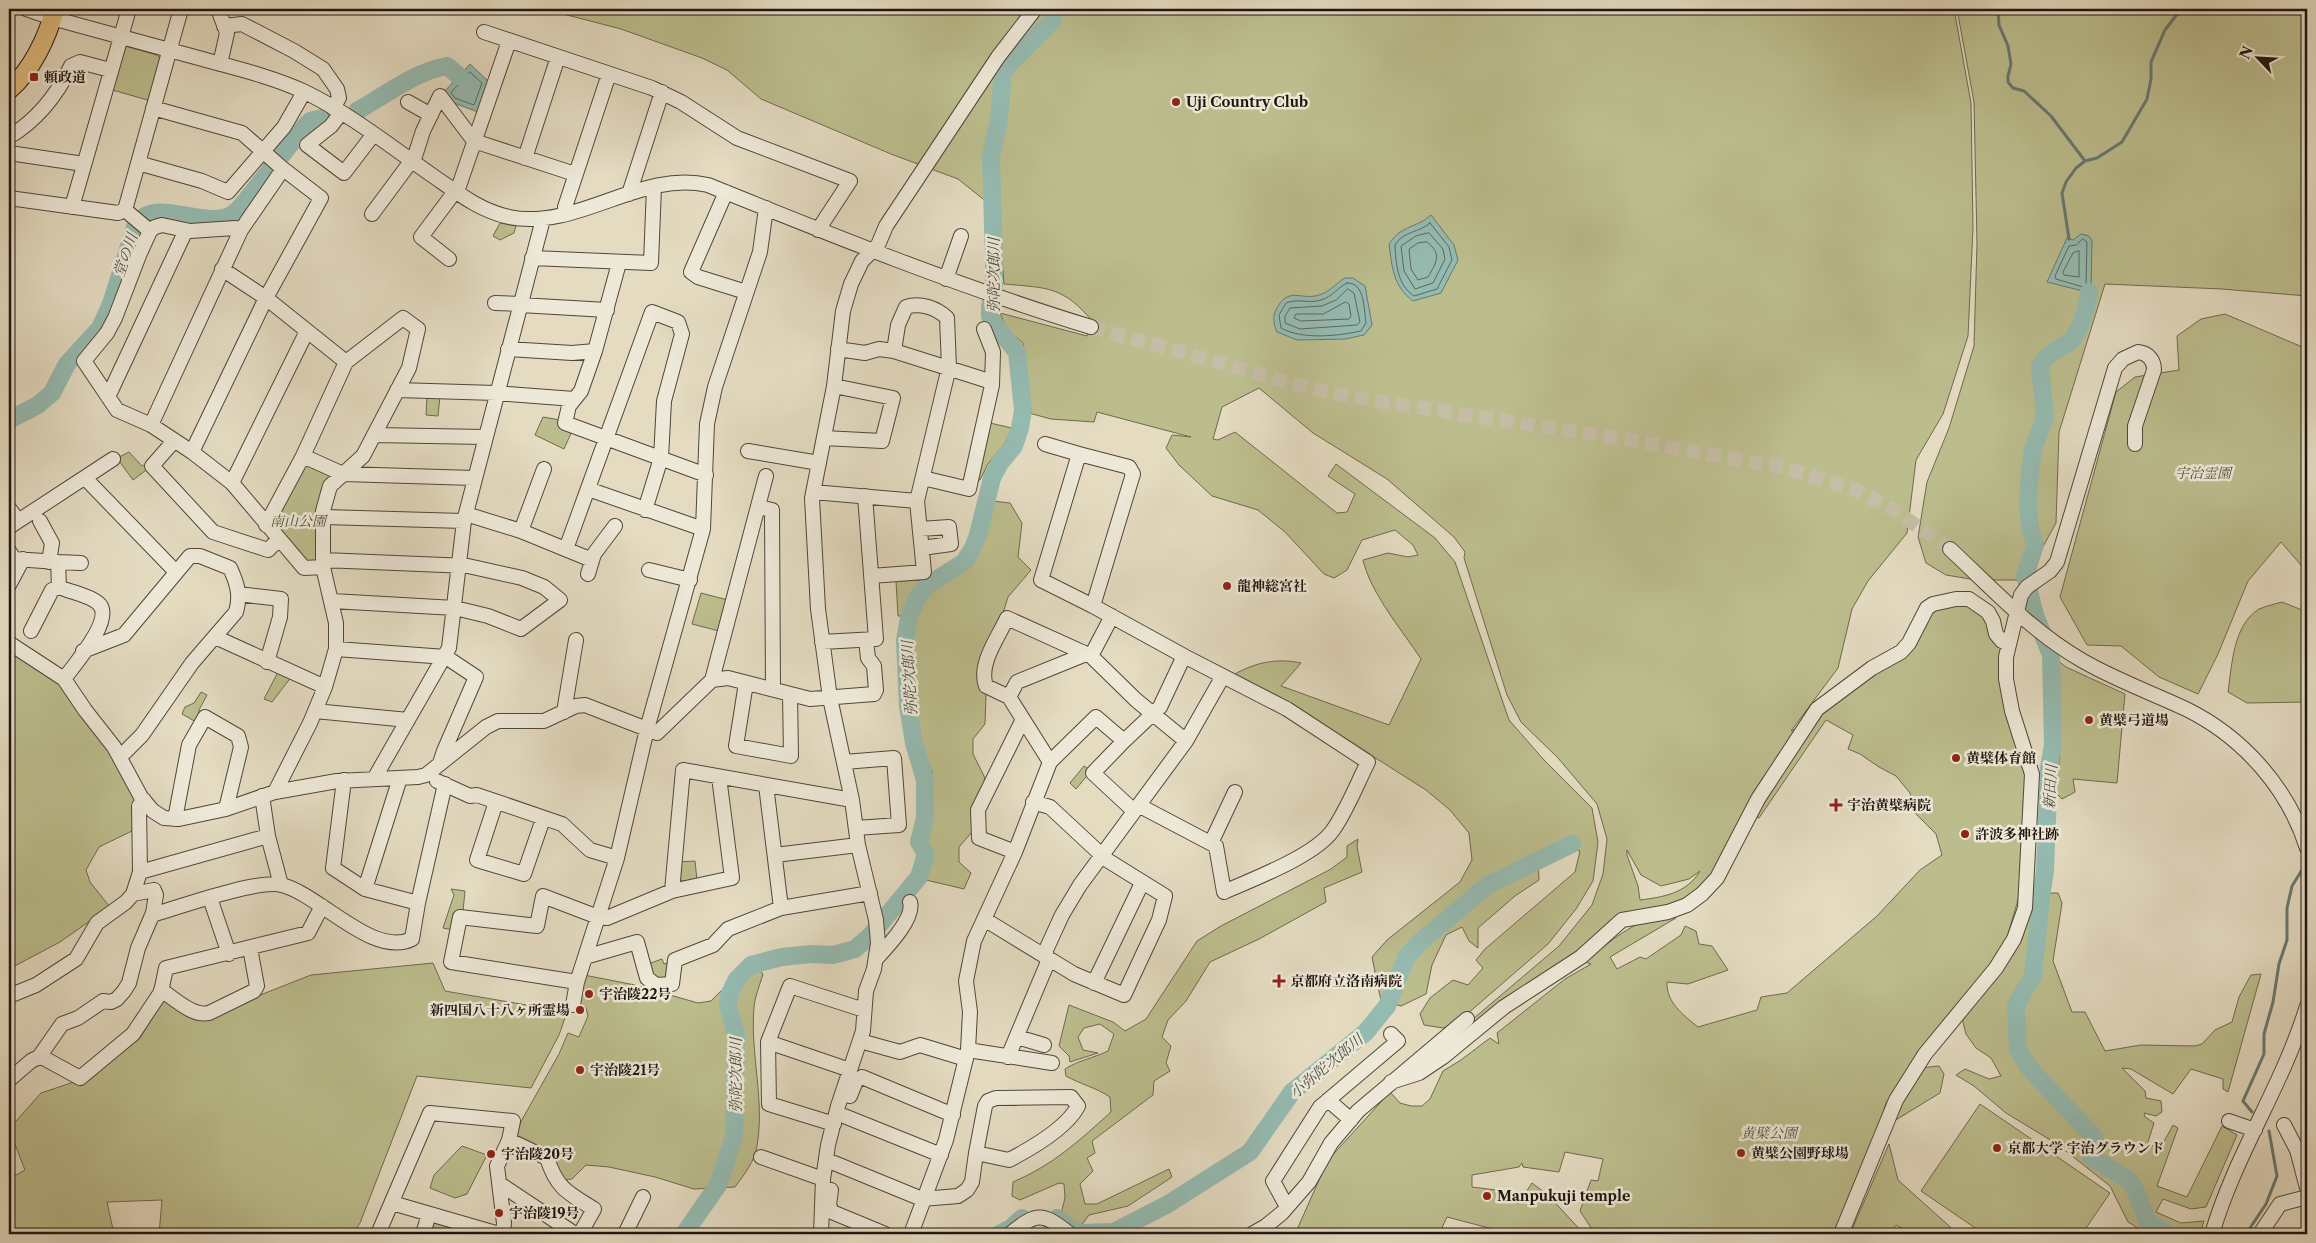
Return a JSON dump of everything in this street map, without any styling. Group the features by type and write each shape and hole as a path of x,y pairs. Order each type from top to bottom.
{"main road":[{"path":"9,90 26,72 40,48 54,13"}],"street":[{"path":"26,9 54,13 120,37 269,78 304,92 337,111 474,204 499,214 529,219 543,219 566,214 676,181 696,182 726,192 871,252 1008,301 1091,327"},
{"path":"72,207 128,9"},
{"path":"128,212 138,163 181,9"},
{"path":"218,9 227,33 220,64"},
{"path":"821,1234 823,1179 850,1070 860,1041 866,991 875,964 878,943 871,900 858,845 852,800 830,698 822,642 812,519 814,492 834,386 843,311 851,284 862,261 878,245 886,226 998,57 1035,9"},
{"path":"224,26 242,24 294,51 323,69 337,89 339,98 337,111 331,126 307,145 344,173 373,135"},
{"path":"484,32 662,92 737,138 850,181 818,230"},
{"path":"449,259 421,237 459,186 509,41"},
{"path":"525,158 558,57"},
{"path":"9,137 34,119 62,85 71,66 80,62 110,70"},
{"path":"566,214 565,207 608,74"},
{"path":"138,163 202,180 228,192 265,154 304,92"},
{"path":"629,194 662,92"},
{"path":"372,214 411,161 440,96 474,141 576,174"},
{"path":"408,102 431,115"},
{"path":"153,108 242,133 282,169 321,198 266,298 192,452"},
{"path":"9,153 84,164"},
{"path":"151,425 241,230 282,169"},
{"path":"532,258 651,263 654,187"},
{"path":"726,192 691,272 698,277 746,292"},
{"path":"9,198 118,213 128,212 149,230"},
{"path":"573,1004 577,982 616,858 647,729 703,529 707,424 715,386 760,252 766,208"},
{"path":"374,779 446,657 449,648 465,518 496,393 543,219"},
{"path":"241,230 235,228 186,230 162,225 149,230 115,318 107,333 84,361 117,410 151,425 192,452 232,483 304,568 323,564 468,566 522,578 544,587 560,600 521,629 488,616 455,608 332,600"},
{"path":"108,397 186,230"},
{"path":"946,279 961,236"},
{"path":"619,263 596,351 581,391 569,406 565,423 706,475"},
{"path":"222,269 266,298 346,362"},
{"path":"495,303 607,310"},
{"path":"871,576 924,572 917,501 949,367 947,318 940,312 915,304 906,307 898,325 894,351"},
{"path":"566,549 652,312 678,322 682,334 664,400 661,458 645,510"},
{"path":"266,525 303,456 346,362 403,318 418,329 409,368 362,456 330,486 324,518 323,564 336,623 336,649 326,687 315,711 268,794 268,836 281,885"},
{"path":"923,478 969,488 992,382 992,352 984,329"},
{"path":"232,483 307,331"},
{"path":"838,348 865,353 879,349 894,351 992,382"},
{"path":"508,349 572,353 596,351"},
{"path":"1841,1234 1896,1100 1925,1054 1996,968 2014,939 2025,908 2032,774 2012,711 2006,679 2006,657 2009,644 2021,617 2019,599 2023,591 2050,571 2057,562 2112,376 2123,359 2138,352 2148,356 2153,362 2154,370 2135,426 2135,444"},
{"path":"824,438 882,441 893,398 834,386"},
{"path":"397,390 496,393 574,399"},
{"path":"374,435 485,437"},
{"path":"174,441 152,466 213,532 268,550 279,539"},
{"path":"1045,444 1129,466 1134,474 1093,606"},
{"path":"748,451 819,463"},
{"path":"1079,454 1041,580 1287,709 1368,762 1333,831 1320,844 1302,855 1224,892 1216,846 1137,808 1093,774 1160,707 1184,656"},
{"path":"303,456 343,474 474,478"},
{"path":"9,508 13,524 113,458"},
{"path":"520,531 544,469"},
{"path":"426,775 486,728 498,721 544,720 576,706 585,705 657,733 666,726 712,680 766,476"},
{"path":"85,478 176,572"},
{"path":"588,489 703,529"},
{"path":"814,492 917,501"},
{"path":"822,642 876,639 865,496"},
{"path":"759,507 772,510 773,690"},
{"path":"324,518 465,518 520,531 592,560"},
{"path":"40,521 52,543 59,587"},
{"path":"588,574 594,554 616,526"},
{"path":"920,529 949,527 951,544 922,548"},
{"path":"1950,549 2021,617 2058,644 2097,668 2188,710 2230,737 2252,756 2284,796 2297,820 2307,848"},
{"path":"9,551 14,558 81,563"},
{"path":"84,651 124,635 190,556 200,556 230,568 238,584 239,602 236,612 192,663 142,735 120,757"},
{"path":"9,585 23,559"},
{"path":"649,570 690,580"},
{"path":"32,631 52,590 59,587 98,602 103,609 104,618 100,629 64,679"},
{"path":"238,594 281,599 280,617 267,662"},
{"path":"1391,1082 1419,1073 1443,1057 1504,1007 1580,957 1622,920 1668,912 1687,905 1702,894 1717,878 1758,798 1818,709 1872,668 1901,652 1909,643 1927,608 1933,604 1969,599 1988,612 1993,621 1996,634 2002,641 2009,644"},
{"path":"1009,697 1017,682 1089,655 1112,616"},
{"path":"1050,762 1022,721 1009,697 986,686 984,671 986,662 1007,618 1089,655 1153,714 1186,741"},
{"path":"215,637 326,687"},
{"path":"564,712 576,640"},
{"path":"712,680 728,678 810,699 874,694 876,690 874,666 868,658 866,640"},
{"path":"9,643 64,679 120,757 144,800 153,811 164,818 175,819 226,809 268,794 344,780 426,775 470,796 477,795 562,824 590,850 616,858"},
{"path":"336,649 446,657 476,677 440,763"},
{"path":"1008,1057 1047,964 1046,950 1062,915 1101,854 1186,741 1223,676"},
{"path":"746,683 736,746 791,756 790,694"},
{"path":"315,711 408,720"},
{"path":"175,819 189,745 205,716 238,736 241,747 226,809"},
{"path":"911,1234 922,1200 941,1155 953,1115 967,1054 970,1012 966,981 974,941 1015,852 1050,762 1096,717 1124,741"},
{"path":"1015,852 980,838 978,810 1022,721"},
{"path":"844,762 894,758 899,825 856,828"},
{"path":"672,892 683,770 852,800"},
{"path":"577,982 451,962 460,917 538,926 543,896 598,917 607,918 672,892 732,878 719,776"},
{"path":"365,889 400,778"},
{"path":"344,780 333,868 365,889 418,903"},
{"path":"152,915 239,890 281,885 293,888 314,899 348,924 376,938 392,943 404,943 412,939 418,903 445,784"},
{"path":"766,785 781,908"},
{"path":"1211,843 1234,792"},
{"path":"9,996 36,985 76,959 96,922 126,902 133,894 140,872 139,806 144,800"},
{"path":"496,802 477,860 524,874 543,819"},
{"path":"984,919 1074,974 1124,996 1159,920 1165,896 1142,883 1101,854 1050,806 1033,802"},
{"path":"140,872 268,836"},
{"path":"775,855 858,845"},
{"path":"1094,983 1142,883"},
{"path":"9,1080 31,1061 40,1056 62,1024 78,1018 103,1001 111,1002 117,999 124,991 129,983 138,948 152,915 156,895 154,890 133,894"},
{"path":"210,898 229,954"},
{"path":"585,957 637,942 647,978 656,985 672,984 675,960 713,945 728,929 781,908 871,900"},
{"path":"875,964 909,917 912,907 910,902"},
{"path":"40,1056 80,1078 134,1034 161,990 166,968 308,933 322,906"},
{"path":"161,990 193,1011 202,1015 209,1013 254,991 257,986 250,948"},
{"path":"864,1010 790,986 768,1042 769,1104 839,1120 941,1155"},
{"path":"2212,1234 2232,1178 2286,1062 2307,1006"},
{"path":"1252,1234 1266,1226 1309,1182 1331,1143 1351,1120 1391,1082 1467,1019"},
{"path":"1287,1206 1273,1181 1309,1124 1328,1100 1398,1041 1391,1034"},
{"path":"1017,1037 1044,1044"},
{"path":"860,1041 900,1052 920,1046 967,1054 1052,1063"},
{"path":"768,1042 850,1070"},
{"path":"886,1234 832,1212 829,1204 839,1120 856,1080 862,1078 953,1115"},
{"path":"834,1163 922,1200 958,1196 967,1190 972,1182 976,1153 985,1106 988,1101 996,1098 1071,1097 1078,1106 1073,1116 1031,1148 1009,1160 976,1153"},
{"path":"1328,1100 1351,1120"},
{"path":"378,1234 430,1113 513,1121 509,1140 498,1166 504,1223 501,1234 392,1203"},
{"path":"2229,1121 2255,1130"},
{"path":"2284,1124 2297,1150 2307,1188"},
{"path":"509,1140 547,1158 557,1183 567,1192 594,1209 580,1234"},
{"path":"761,1157 823,1179"},
{"path":"500,1184 575,1234"},
{"path":"625,1234 643,1197"},
{"path":"2260,1234 2280,1204 2307,1197"},
{"path":"423,1234 429,1214"},
{"path":"1010,1234 1035,1217 1045,1218 1070,1234"}],"green space":[{"name":"Uji Country Club","path":"544,9 1954,9 1971,103 1973,228 1968,336 1943,414 1916,460 1907,533 1868,581 1852,609 1838,668 1791,731 1798,728 1721,864 1695,891 1667,909 1634,914 1468,1034 1460,1030 1559,946 1592,905 1603,874 1607,839 1597,804 1558,758 1521,722 1507,695 1464,558 1465,552 1454,537 1387,479 1313,433 1259,388 1222,407 1213,439 1218,440 1235,432 1337,513 1347,512 1355,494 1328,476 1336,464 1435,538 1455,562 1509,720 1544,760 1592,808 1598,842 1593,881 1576,909 1548,944 1459,1021 1443,1028 1424,1025 1420,1014 1430,998 1453,980 1468,985 1483,968 1476,960 1485,949 1575,872 1580,851 1562,847 1538,857 1539,880 1515,896 1478,928 1478,948 1469,941 1462,927 1446,935 1432,965 1426,994 1401,1006 1381,1001 1372,957 1387,940 1460,882 1472,860 1469,833 1450,810 1426,790 1292,705 1235,674 1267,662 1301,663 1281,686 1389,725 1421,659 1380,599 1367,573 1363,560 1388,553 1408,557 1418,555 1413,545 1395,530 1362,540 1347,570 1334,578 1324,574 1285,532 1258,510 1212,496 1179,465 1166,448 1172,435 1191,437 1097,412 1094,422 1051,419 1029,413 1023,343 1006,328 1000,313 1087,336 1093,322 1073,301 1054,291 1044,288 1004,284 998,211 958,179 891,154 761,99 727,70 702,58 621,29","holes":["1627,850 1641,875 1661,886 1689,879 1700,871 1689,884 1674,893 1640,900 1638,886"]},
{"path":"1957,9 2307,9 2307,296 2222,289 2105,284 2059,432 2056,523 2039,554 2018,580 1976,580 1946,575 1926,563 1918,537 1927,482 1949,428 1974,346 1977,243 1974,102"},
{"path":"125,46 157,55 162,61 151,101 109,89"},
{"path":"500,223 516,226 514,233 500,240 493,236"},
{"name":"宇治霊園","path":"2225,314 2307,349 2307,572 2281,542 2248,581 2218,654 2198,694 2159,677 2121,646 2087,645 2060,597 2116,392 2135,377 2179,370 2177,336 2201,319"},
{"path":"427,395 440,396 438,416 426,415"},
{"path":"543,417 560,420 572,431 564,449 535,435"},
{"path":"990,423 1012,428 1006,442 988,464 980,480 978,480"},
{"path":"129,452 142,466 146,464 149,468 133,480 117,458"},
{"name":"南山公園","path":"309,464 329,474 330,481 316,564 301,561 274,522 302,466"},
{"path":"992,501 1010,503 1022,523 1018,557 1031,570 1008,597 1001,620 980,667 986,694 985,724 973,739 973,754 984,776 988,793 972,832 959,847 959,862 971,873 964,889 926,880 932,857 925,840 930,808 932,772 918,739 911,677 911,638 919,606 937,583 965,568 979,542"},
{"path":"927,580 908,607 905,616 898,616 896,581"},
{"path":"701,593 728,600 719,631 692,624"},
{"path":"2282,602 2307,612 2307,702 2247,703 2228,692 2235,646 2250,616 2259,609"},
{"name":"黄檗公園","path":"1953,604 1973,605 1982,611 2003,649 2027,781 2025,850 2018,900 2004,948 1922,1051 1886,1103 1872,1148 1837,1234 1595,1234 1580,1211 1591,1180 1598,1181 1603,1159 1565,1152 1559,1172 1523,1167 1522,1163 1519,1167 1472,1175 1472,1187 1496,1190 1518,1204 1532,1183 1549,1196 1584,1234 1554,1234 1547,1232 1546,1234 1512,1234 1447,1217 1439,1234 1295,1234 1328,1160 1390,1092 1400,1103 1422,1106 1430,1099 1443,1071 1490,1038 1499,1044 1497,1033 1565,979 1591,964 1585,962 1627,930 1639,923 1652,919 1676,918 1610,957 1617,969 1640,957 1646,959 1681,935 1685,926 1696,931 1699,944 1712,946 1728,970 1688,984 1667,982 1669,996 1676,1008 1698,1027 1757,1010 1761,997 1787,993 1877,916 1920,870 1942,855 1936,834 1914,812 1910,793 1896,776 1860,754 1848,749 1853,735 1826,720 1759,818 1754,817 1819,715 1890,661 1930,606 1943,609"},
{"path":"9,648 58,681 97,732 137,795 136,829 99,847 86,870 90,882 110,907 60,942 9,969"},
{"name":"黄檗弓道場","path":"2052,656 2066,667 2125,694 2117,783 2073,779 2075,792 2062,799 2055,792 2060,755 2055,747"},
{"path":"279,670 292,676 272,702 264,699"},
{"path":"201,692 207,695 199,710 198,723 182,714 185,707 194,703"},
{"path":"1084,766 1091,771 1076,789 1070,783"},
{"path":"1358,839 1357,847 1362,872 1324,888 1326,902 1259,939 1210,962 1186,1001 1168,1020 1162,1037 1171,1046 1166,1063 1170,1071 1154,1081 1153,1095 1092,1141 1095,1153 1087,1158 1093,1171 1080,1184 1085,1204 1097,1204 1169,1169 1172,1177 1128,1206 1089,1215 1080,1227 1061,1214 1065,1198 1064,1184 1059,1183 1020,1200 1012,1196 1013,1182 1053,1160 1111,1112 1110,1097 1066,1076 1065,1069 1108,1051 1114,1034 1100,1024 1084,1028 1078,1037 1083,1050 1098,1053 1070,1062 1069,1056 1059,1046 1069,1005 1113,1022 1125,1031 1146,1019 1197,941 1221,926 1331,869 1347,857 1347,846"},
{"path":"695,861 697,880 681,881 675,877 676,862"},
{"path":"451,889 465,891 463,911 457,910 453,930 443,928 454,895"},
{"path":"2042,893 2058,893 2062,903 2053,961 2072,1012 2085,1012 2105,1051 2141,1045 2195,1046 2202,1044 2215,1030 2232,1022 2239,997 2251,975 2261,974 2228,1092 2223,1089 2223,1079 2191,1069 2173,1094 2131,1069 2122,1068 2145,1091 2146,1098 2161,1101 2162,1112 2156,1116 2144,1113 2145,1117 2154,1123 2147,1145 2161,1147 2173,1125 2178,1128 2157,1186 2187,1197 2222,1126 2237,1135 2206,1207 2191,1209 2163,1199 2156,1212 2181,1223 2204,1221 2200,1234 2147,1234 2128,1222 2110,1186 2057,1144 2006,1113 1974,1086 1956,1075 1965,1069 1989,1079 2001,1076 1991,1058 1976,1048 1966,1034 1962,1018 2003,968 2022,939 2030,897"},
{"path":"662,959 664,964 671,962 665,982 653,978 648,964"},
{"path":"433,963 445,991 567,1012 559,1035 531,1088 417,1076 360,1223 353,1234 159,1234 162,1200 107,1202 114,1234 9,1234 9,1179 25,1170 9,1129 41,1093 92,1076 140,1038 165,997 207,1016 311,975"},
{"path":"759,970 763,974 756,995 753,1025 759,1094 759,1129 754,1157 749,1168 735,1187 694,1189 655,1177 609,1167 586,1165 572,1179 563,1180 550,1152 514,1134 559,1054 568,1033 579,1037 588,1016 586,1008 578,1003 584,975 635,985 698,1003 711,1001 733,982 746,974"},
{"path":"1939,1066 1944,1074 1940,1093 1894,1121 1899,1101 1920,1068"},
{"name":"京都大学 宇治グラウンド","path":"1980,1104 2110,1193 2082,1234 1984,1234 1921,1191"},
{"path":"1889,1144 1898,1180 1958,1234 1911,1234 1896,1225 1889,1234 1850,1234"},
{"path":"462,1146 487,1155 467,1194 455,1198 430,1188 434,1175"},
{"path":"432,1217 485,1234 438,1234 438,1231 429,1226"}],"water":[{"path":"470,64 488,81 478,112 451,102 443,93"},
{"path":"1431,215 1454,245 1458,260 1441,293 1413,301 1397,282 1389,244 1399,233"},
{"path":"2081,234 2089,236 2092,241 2091,293 2047,282 2067,238 2073,240"},
{"path":"1345,278 1353,278 1365,286 1372,325 1364,335 1345,339 1297,340 1277,332 1274,316 1285,298 1295,295 1319,295"}],"waterway":[{"path":"1998,9 1999,25 2008,46 2011,64 2008,82 2013,88 2024,91 2051,116 2085,161"},
{"path":"2069,239 2062,193 2066,182 2076,168 2085,161 2097,158 2122,142 2147,99 2151,79 2151,62 2165,30 2181,9"},
{"name":"弥陀次郎川","path":"684,1234 718,1185 734,1136 736,1035 728,1005 730,993 737,979 751,965 782,957 811,954 833,955 855,949 870,936 919,877 926,854 919,842 925,818 925,780 914,743 908,706 905,640 910,613 918,597 928,585 964,562 973,548 992,478 1000,463 1014,446 1020,428 1023,410 1017,352 990,316 994,286 991,156 999,120 1003,71 1053,20"},
{"name":"堂の川","path":"357,111 423,73 447,66 459,76"},
{"name":"堂の川","path":"9,420 38,405 52,393 67,364 100,328 111,304 135,227 142,218 154,213 207,219 230,216 243,204 305,126 310,121 326,117"},
{"name":"新田川","path":"2089,292 2083,320 2077,333 2068,343 2049,355 2040,366 2045,417 2033,449 2030,470 2028,504 2030,528 2035,545 2025,576 2035,615 2051,655 2053,745 2049,767 2045,871 2033,976 2016,1005 2018,1050 2030,1069 2095,1138 2091,1157 2130,1181 2148,1223 2168,1234"},
{"name":"小弥陀次郎川","path":"1057,1218 1072,1230 1082,1233 1114,1232 1168,1204 1250,1152 1292,1092 1366,1032 1387,1006 1406,958 1419,943 1488,885 1572,844"},
{"path":"2252,1112 2243,1101 2264,1054 2264,1034 2273,1002 2279,964 2287,940 2287,908 2292,886 2302,870"},
{"path":"2246,1234 2266,1204 2277,1176 2269,1131"},
{"name":"小弥陀次郎川","path":"999,1234 1011,1228 1022,1218"}],"tunnel":[{"path":"1091,327 1317,390 1623,439 1785,468 1856,490 1894,510 1950,549"}],"place":[{"name":"頼政道","path":"34,77"},
{"name":"Uji Country Club","path":"1176,102"},
{"name":"龍神総宮社","path":"1227,586"},
{"name":"黄檗弓道場","path":"2089,720"},
{"name":"黄檗体育館","path":"1956,758"},
{"name":"宇治黄檗病院","path":"1836,805"},
{"name":"許波多神社跡","path":"1965,834"},
{"name":"京都府立洛南病院","path":"1279,981"},
{"name":"宇治陵22号","path":"589,994"},
{"name":"新四国八十八ヶ所霊場","path":"580,1010"},
{"name":"宇治陵21号","path":"580,1070"},
{"name":"京都大学 宇治グラウンド","path":"1997,1148"},
{"name":"黄檗公園野球場","path":"1741,1153"},
{"name":"宇治陵20号","path":"491,1154"},
{"name":"Manpukuji temple","path":"1487,1196"},
{"name":"宇治陵19号","path":"499,1213"}]}
